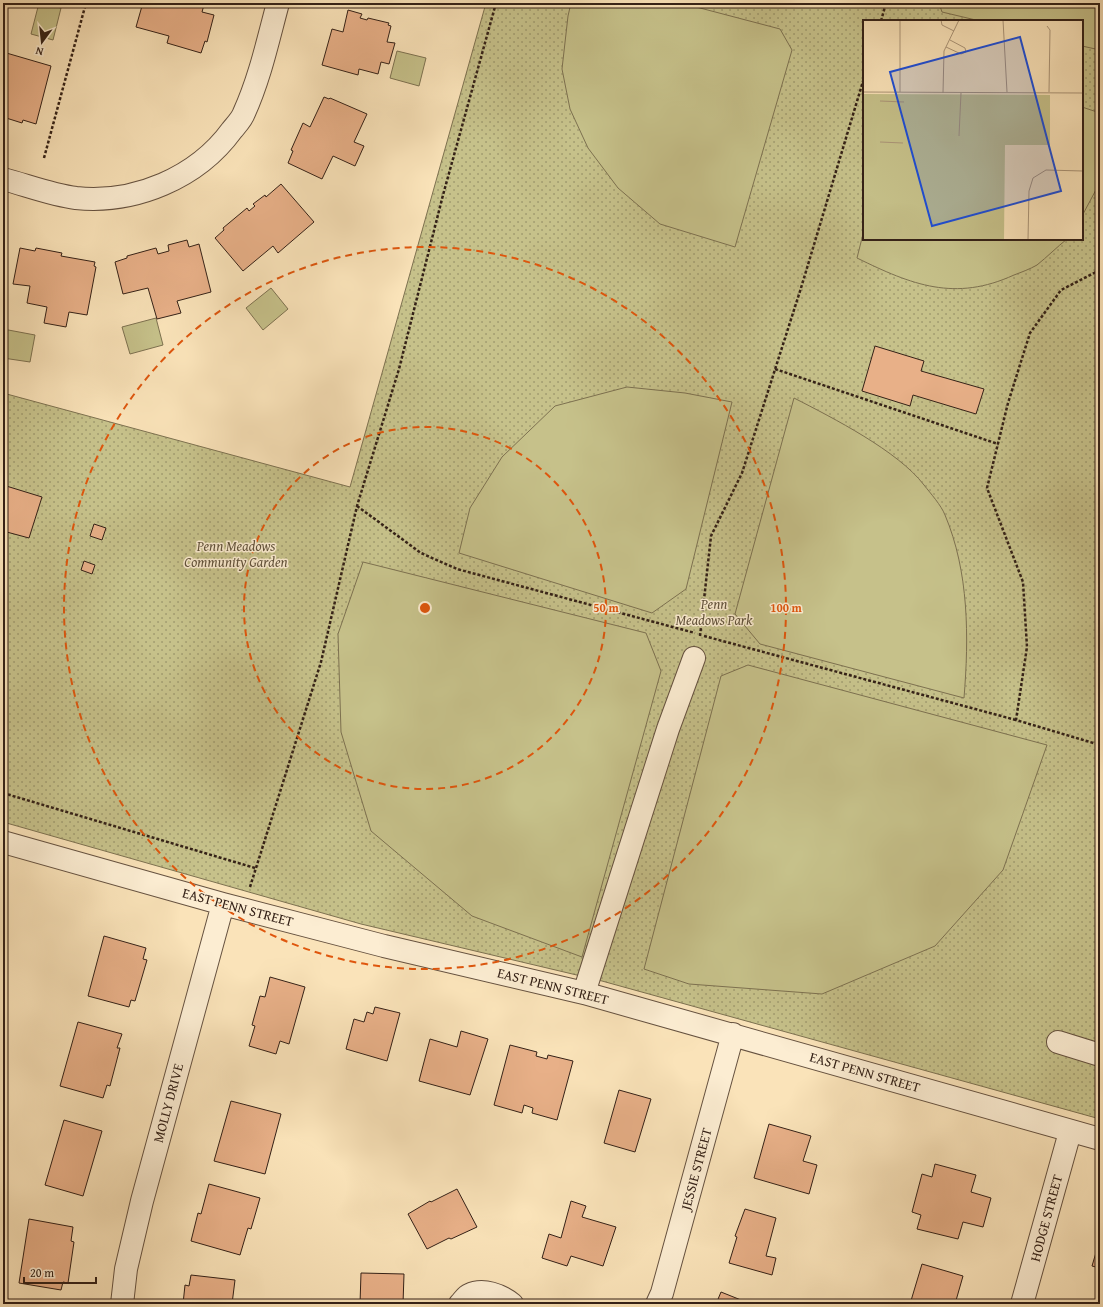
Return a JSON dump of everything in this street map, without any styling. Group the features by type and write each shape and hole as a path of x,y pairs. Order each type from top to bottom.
{"street":[{"path":"3,179 75,198 118,198 146,192 199,165 220,147 244,114 258,74 278,3"},
{"path":"584,993 668,729 694,658"},
{"name":"EAST PENN STREET","path":"3,842 223,904 384,946 584,993 733,1034 1070,1132 1100,1139"},
{"name":"MOLLY DRIVE","path":"122,1304 126,1269 142,1201 223,904"},
{"name":"JESSIE STREET","path":"657,1304 662,1293 733,1034"},
{"path":"1058,1042 1100,1055"},
{"name":"HODGE STREET","path":"1022,1304 1070,1132"},
{"path":"460,1304 469,1295 485,1292 504,1298 512,1304"}],"path":[{"path":"44,158 86,3"},
{"path":"244,909 255,868 321,662 357,506 398,369 442,195 496,3"},
{"path":"881,20 886,3"},
{"path":"694,658 700,635 711,536 742,473 801,288 863,81"},
{"path":"3,224 7,210"},
{"path":"1016,720 1027,646 1023,582 987,488 1030,333 1061,290 1100,270"},
{"path":"775,369 998,444"},
{"path":"357,506 421,553 457,569 1016,720 1100,745"},
{"path":"3,793 255,868"}],"green space":[{"path":"39,3 61,8 53,40 31,34"},
{"name":"Penn Meadows Park","path":"486,3 1100,3 1100,1119 602,981 361,924 3,822 3,393 350,487"},
{"path":"571,3 681,3 780,29 792,50 735,247 660,224 618,188 588,148 570,109 562,69 568,16"},
{"path":"939,3 1100,3 1100,50 1083,46 1083,20 976,20 942,12"},
{"path":"397,51 426,58 419,86 390,78"},
{"path":"1083,107 1100,113 1100,174 1098,186 1083,214"},
{"path":"863,234 863,240 1066,240 1037,265 993,283 972,288 953,289 934,287 896,276 857,258"},
{"path":"271,288 288,309 263,330 246,308"},
{"path":"156,318 163,345 130,354 122,327"},
{"path":"3,329 35,335 30,362 3,358"},
{"path":"627,387 685,393 732,402 686,589 652,613 459,553 470,508 502,457 555,406"},
{"path":"794,398 864,436 898,460 913,472 943,511 953,537 963,582 967,628 964,698 760,644 735,614"},
{"path":"363,562 646,633 661,671 582,957 472,916 371,831 341,732 338,634"},
{"path":"748,665 1047,745 1003,870 935,946 822,994 689,984 644,969 721,676"}],"building":[{"path":"147,3 208,3 207,6 204,5 202,12 214,15 207,42 205,41 201,53 167,43 169,36 136,27 142,6 145,7"},
{"path":"348,10 362,14 360,18 367,20 368,18 389,23 388,25 391,26 387,42 395,43 389,64 381,62 378,74 359,69 358,75 322,65 332,29 343,32"},
{"path":"3,52 51,66 36,124 23,120 22,123 3,117"},
{"path":"324,97 330,98 367,114 354,142 364,146 355,166 333,156 322,179 288,163 293,151 291,150 303,123 310,127"},
{"path":"281,184 314,222 278,253 273,246 243,271 215,238 224,230 223,228 247,208 249,211 255,206 253,204 265,195 266,197"},
{"path":"187,240 189,247 199,244 211,292 177,301 181,313 157,319 148,288 123,294 115,262 127,258 127,256 156,248 158,254 169,251 168,245"},
{"path":"20,248 35,251 36,248 62,253 61,256 95,262 94,266 96,267 87,315 69,312 66,327 44,323 47,307 27,303 30,286 13,284"},
{"path":"875,346 924,361 921,371 984,389 976,414 913,395 910,406 862,391"},
{"path":"3,485 42,497 29,538 3,531"},
{"path":"94,524 106,528 102,540 90,536"},
{"path":"84,561 95,565 92,574 81,570"},
{"path":"104,936 146,948 143,959 147,960 135,1001 131,1000 129,1007 88,996"},
{"path":"270,977 305,987 289,1044 280,1041 276,1054 249,1046 255,1026 252,1025 260,996 265,997"},
{"path":"375,1007 400,1013 387,1061 346,1049 354,1019 364,1022 367,1012 373,1014"},
{"path":"78,1022 122,1034 117,1048 120,1048 110,1086 107,1085 103,1098 60,1086"},
{"path":"461,1031 488,1039 470,1095 419,1081 430,1039 457,1047"},
{"path":"510,1045 537,1052 536,1056 547,1059 548,1055 573,1061 557,1120 532,1113 533,1108 524,1105 522,1113 494,1105"},
{"path":"619,1090 651,1099 635,1152 604,1143"},
{"path":"231,1101 281,1114 265,1174 214,1161"},
{"path":"64,1120 102,1131 83,1196 45,1185"},
{"path":"769,1124 811,1136 803,1161 817,1165 809,1194 754,1178"},
{"path":"935,1164 976,1175 971,1192 991,1198 983,1227 963,1222 958,1239 917,1229 921,1215 912,1212 922,1174 932,1177"},
{"path":"209,1184 260,1198 251,1229 248,1228 240,1255 191,1241 198,1213 201,1214"},
{"path":"457,1189 477,1227 451,1239 449,1238 427,1249 408,1214 430,1201 431,1202"},
{"path":"571,1201 586,1206 582,1217 616,1227 603,1266 571,1256 567,1266 542,1258 549,1234 561,1238"},
{"path":"745,1209 776,1218 766,1256 776,1258 772,1275 729,1263 737,1237 735,1236"},
{"path":"29,1219 73,1227 71,1241 74,1242 68,1283 63,1282 61,1290 19,1283"},
{"path":"1100,1239 1100,1268 1092,1266"},
{"path":"922,1264 963,1276 955,1304 910,1304"},
{"path":"361,1273 404,1274 403,1304 360,1304"},
{"path":"191,1275 235,1280 232,1304 183,1304 185,1285 189,1286"},
{"path":"721,1292 751,1304 716,1304"}],"park label":[{"name":"Penn Meadows Community Garden","path":"236,554"}]}
